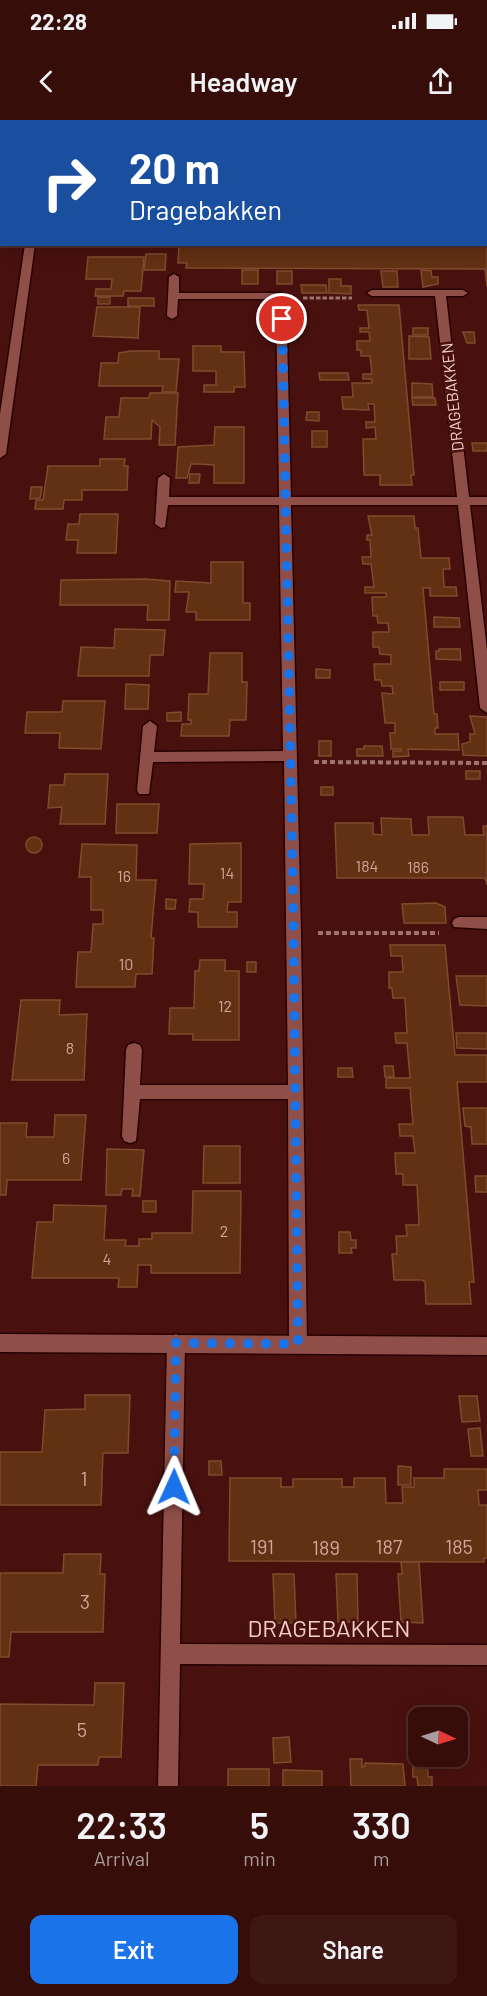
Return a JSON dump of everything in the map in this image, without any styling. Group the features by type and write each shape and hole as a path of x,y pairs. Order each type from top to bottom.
{"street":[{"path":"0,454 30,246"},
{"path":"172,316 174,278"},
{"path":"372,293 463,293"},
{"name":"DRAGEBAKKEN","path":"440,293 487,708"},
{"path":"174,296 281,296 294,933 298,1344"},
{"path":"161,524 164,478"},
{"path":"162,501 487,501"},
{"path":"144,790 149,757 150,726"},
{"path":"149,757 290,759"},
{"path":"459,923 487,922"},
{"path":"130,1136 134,1050"},
{"path":"132,1092 294,1092"},
{"path":"0,1343 487,1346"},
{"path":"168,1786 176,1343"},
{"name":"DRAGEBAKKEN","path":"171,1654 487,1655"}],"path":[{"path":"281,296 368,298 372,293"},
{"path":"290,759 487,763"},
{"path":"294,933 453,933 459,923"}],"building":[{"path":"179,246 487,246 487,286 485,269 186,268 187,263 178,263"},
{"path":"146,254 166,254 165,270 144,270"},
{"path":"88,257 144,257 141,291 124,291 123,296 95,296 96,289 111,289 112,279 86,279"},
{"path":"242,270 258,270 258,284 242,284"},
{"path":"421,270 431,271 432,277 438,277 438,284 423,287"},
{"path":"277,271 292,271 292,284 277,284"},
{"path":"381,271 397,271 398,287 383,287"},
{"path":"329,279 341,279 341,286 351,286 351,294 329,293"},
{"path":"301,285 326,285 327,293 302,293"},
{"path":"98,297 110,297 110,304 98,304"},
{"path":"128,298 154,298 154,306 128,306"},
{"path":"358,305 399,305 414,475 411,475 412,485 380,485 380,475 364,475 363,439 376,439 375,427 366,428 366,422 375,422 374,404 368,404 369,410 343,409 342,397 353,397 352,383 372,383 372,379 363,379 363,374 372,374 370,356 361,356 361,350 357,350 357,341 370,341 369,332 360,332 360,328 369,328 367,310 359,310"},
{"path":"97,307 140,307 138,338 93,336"},
{"path":"413,328 428,328 428,335 413,335"},
{"path":"463,332 474,332 475,343 467,343"},
{"path":"409,336 429,337 431,359 409,359"},
{"path":"193,346 221,346 221,352 244,352 245,387 234,387 234,392 204,392 204,385 216,385 216,371 193,371"},
{"path":"159,351 159,359 179,359 176,392 162,392 163,386 99,386 101,363 118,363 119,353"},
{"path":"319,373 348,373 349,380 320,380"},
{"path":"412,383 432,384 433,397 412,397"},
{"path":"150,393 178,393 175,445 159,445 160,427 152,420 151,439 104,439 106,417 119,417 121,398 149,398"},
{"path":"412,398 435,398 436,405 413,405"},
{"path":"307,412 319,412 319,421 306,420"},
{"path":"215,427 244,427 244,483 214,483 214,465 191,464 187,478 176,478 178,447 214,445"},
{"path":"312,431 327,431 327,447 312,447"},
{"path":"472,443 487,443 487,451 473,451"},
{"path":"100,459 125,459 124,466 128,466 127,490 82,490 82,500 64,500 63,509 35,509 36,500 43,500 48,466 100,466"},
{"path":"190,474 200,474 199,483 189,483"},
{"path":"31,487 42,487 40,498 30,499"},
{"path":"80,514 118,514 116,553 77,553 78,540 66,540 68,524 79,524"},
{"path":"368,516 414,516 415,528 418,528 421,558 449,558 450,569 443,569 444,587 456,587 457,596 430,596 430,588 423,588 434,714 437,714 438,728 435,728 435,734 458,734 459,750 408,749 409,756 393,757 393,751 401,751 401,749 391,749 390,733 395,733 395,723 385,723 382,693 393,694 392,686 382,686 381,680 375,680 374,664 391,664 391,655 380,654 379,647 373,647 373,632 389,632 388,623 378,623 377,616 373,616 372,597 386,597 386,593 365,593 365,587 374,587 371,564 363,564 362,557 371,557 370,540 367,540 367,535 372,535"},
{"path":"211,562 243,562 243,603 250,603 250,620 196,620 196,612 186,612 189,592 175,592 176,581 211,583"},
{"path":"61,580 170,581 169,620 147,620 148,605 60,605"},
{"path":"434,617 459,618 460,627 434,627"},
{"path":"115,629 165,630 163,655 150,655 149,676 78,676 81,647 114,648"},
{"path":"460,649 461,660 436,659 436,651"},
{"path":"210,653 242,653 242,682 247,682 246,720 230,720 229,736 181,736 182,724 191,724 191,720 188,720 189,694 208,694"},
{"path":"316,669 330,670 330,678 316,678"},
{"path":"440,682 464,682 464,690 440,690"},
{"path":"126,684 149,685 148,709 125,709"},
{"path":"63,701 105,701 101,749 59,748 60,733 25,733 27,712 62,712"},
{"path":"181,712 181,721 167,721 167,713"},
{"path":"470,716 487,717 487,756 463,755 462,744 470,742 470,734 475,734"},
{"path":"319,741 331,741 331,756 319,756"},
{"path":"364,746 382,746 383,756 357,756 357,749 364,749"},
{"path":"466,771 480,771 480,779 466,779"},
{"path":"65,774 108,774 105,824 60,824 62,807 48,808 50,785 64,785"},
{"path":"321,787 333,787 333,795 321,795"},
{"path":"117,804 159,804 157,833 116,833"},
{"path":"428,817 463,817 465,835 484,835 483,826 487,826 487,885 485,878 337,878 335,823 373,823 373,834 382,835 381,818 411,819 412,835 429,835"},
{"path":"34,837 42,845 34,853 26,845"},
{"path":"241,843 241,902 228,902 227,912 237,912 237,927 198,927 198,912 189,912 190,899 203,899 204,884 189,884 190,844"},
{"path":"82,844 137,845 136,880 156,880 151,938 154,938 152,974 136,974 135,987 76,987 78,952 91,952 93,924 103,924 103,910 91,910 91,877 79,877"},
{"path":"166,899 176,900 175,909 166,909"},
{"path":"436,903 445,907 446,923 404,923 402,904"},
{"path":"390,945 445,945 455,1055 487,1055 487,1082 457,1082 474,1282 469,1282 471,1304 426,1304 425,1282 422,1280 394,1280 392,1254 397,1254 396,1236 407,1236 406,1225 419,1225 417,1185 403,1185 403,1174 396,1174 395,1153 415,1153 413,1136 400,1136 399,1124 413,1124 410,1088 386,1088 386,1078 410,1078 407,1043 396,1043 395,1033 407,1033 405,998 393,998 392,988 389,988 389,972 403,972 402,956 391,956"},
{"path":"200,960 225,960 225,971 239,971 239,1040 193,1040 193,1034 169,1034 170,1008 194,1008 195,971 199,971"},
{"path":"247,962 256,962 256,972 247,972"},
{"path":"456,976 487,976 487,1006 460,1005"},
{"path":"21,1000 60,1000 59,1015 87,1014 84,1080 12,1080"},
{"path":"456,1033 487,1033 487,1049 457,1048"},
{"path":"384,1066 393,1066 394,1077 385,1077"},
{"path":"338,1068 352,1068 353,1077 338,1077"},
{"path":"463,1108 487,1108 487,1144 472,1144 471,1127 465,1126"},
{"path":"55,1115 86,1115 81,1180 7,1180 6,1195 0,1195 0,1123 27,1123 26,1137 54,1137"},
{"path":"204,1146 240,1146 240,1183 203,1183"},
{"path":"107,1149 144,1150 140,1196 132,1196 133,1189 122,1189 121,1195 106,1195"},
{"path":"475,1176 487,1176 487,1192 476,1192"},
{"path":"193,1191 241,1191 240,1273 151,1273 151,1265 138,1265 137,1287 118,1287 119,1278 32,1278 37,1222 53,1222 54,1205 106,1206 104,1240 126,1240 125,1246 139,1246 139,1239 152,1239 152,1233 192,1233"},
{"path":"143,1201 156,1201 156,1212 143,1212"},
{"path":"339,1232 350,1232 351,1240 356,1240 356,1248 351,1248 352,1253 339,1253"},
{"path":"85,1395 130,1395 128,1453 103,1453 101,1505 0,1505 0,1452 42,1452 45,1410 85,1409"},
{"path":"459,1396 477,1396 480,1421 462,1422"},
{"path":"480,1428 483,1456 471,1456 468,1429"},
{"path":"209,1461 221,1461 222,1475 209,1475"},
{"path":"398,1466 411,1467 411,1485 398,1485"},
{"path":"444,1469 487,1469 487,1490 478,1490 479,1505 487,1505 487,1558 484,1558 484,1562 229,1561 230,1478 281,1478 281,1487 293,1487 293,1479 342,1479 342,1487 354,1487 354,1478 385,1478 386,1503 403,1503 402,1487 414,1487 414,1478 444,1478"},
{"path":"64,1554 101,1554 100,1574 105,1574 103,1632 11,1632 9,1657 0,1657 0,1573 63,1573"},
{"path":"401,1562 419,1562 423,1623 401,1622 398,1574 402,1574"},
{"path":"273,1574 294,1574 296,1623 275,1623"},
{"path":"336,1574 357,1574 358,1622 338,1622"},
{"path":"95,1683 124,1683 121,1757 99,1757 98,1765 38,1765 36,1786 0,1786 0,1704 94,1705"},
{"path":"289,1737 291,1762 274,1763 273,1738"},
{"path":"350,1759 362,1759 362,1767 365,1763 403,1764 405,1786 351,1786"},
{"path":"413,1767 428,1767 428,1777 432,1777 432,1786 418,1786 417,1777 413,1777"},
{"path":"228,1769 269,1769 269,1786 228,1786"},
{"path":"283,1770 322,1771 322,1786 283,1786"}],"route":[{"path":"174,1487 176,1343 298,1344 293,890 282,319"}]}
